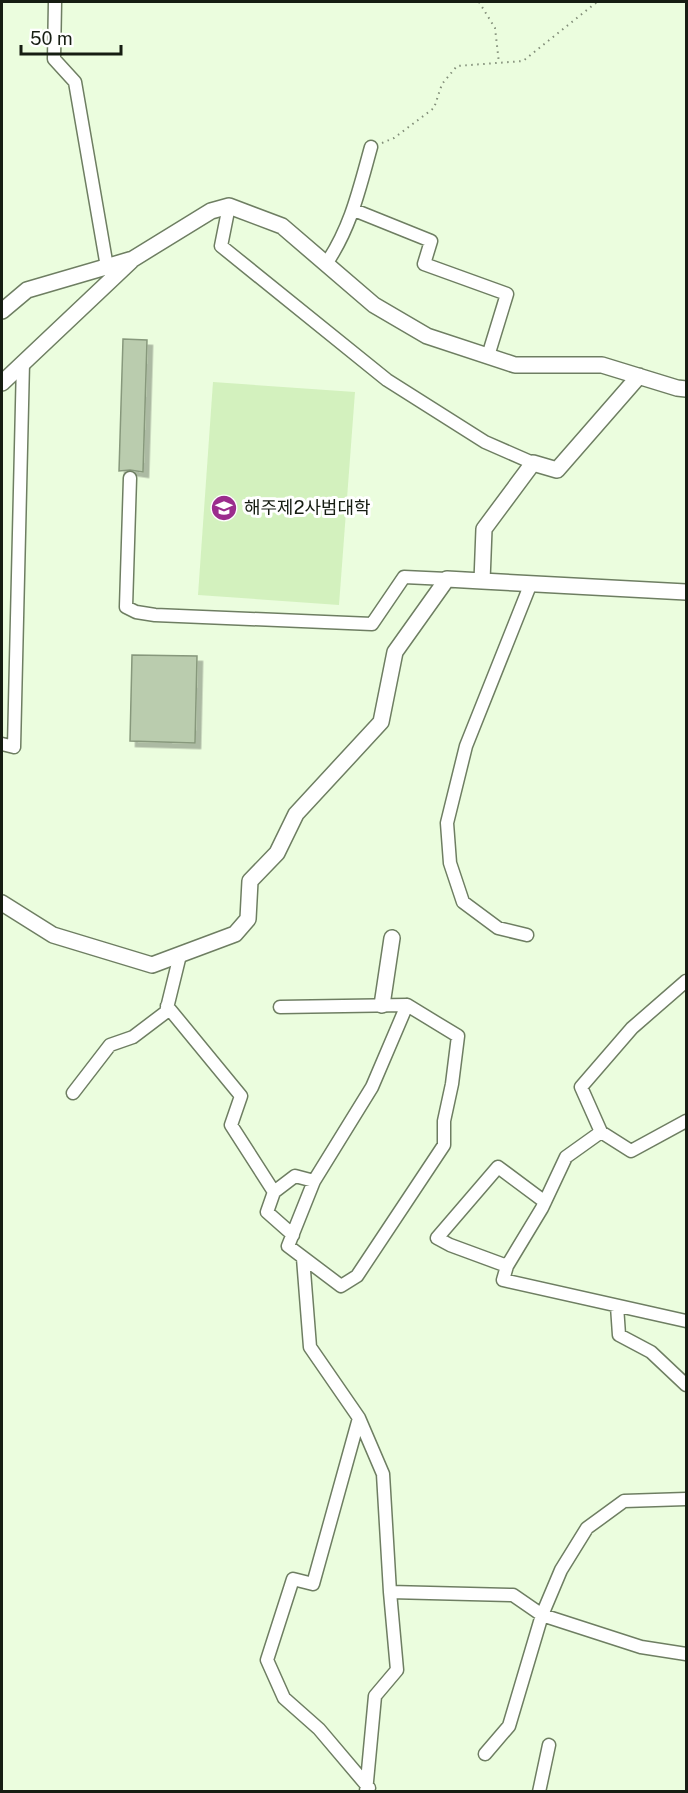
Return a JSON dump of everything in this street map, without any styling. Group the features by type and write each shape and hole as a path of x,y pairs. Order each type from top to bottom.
{"street":[{"path":"55,2 54,59 75,82 107,267"},
{"path":"326,264 341,243 354,210 371,147"},
{"path":"229,206 221,246 387,380 485,442 533,463 556,470 639,376"},
{"path":"2,382 133,259 211,211 229,206 282,226 374,305 427,336 515,364 602,365 687,389"},
{"path":"354,210 430,241 424,264 507,294 489,356"},
{"path":"2,311 27,290 133,259"},
{"path":"2,744 14,747 23,362"},
{"path":"482,581 484,529 533,463"},
{"path":"130,478 126,607 136,612 155,615 372,624 404,578 687,591"},
{"path":"2,903 53,935 152,965 235,934 248,919 250,881 277,853 296,814 381,722 395,652 447,579"},
{"path":"527,935 498,928 463,902 450,863 447,822 466,746 531,583"},
{"path":"382,1005 392,938"},
{"path":"73,1093 110,1045 133,1037 166,1012 180,955"},
{"path":"687,981 632,1028 581,1087 601,1132 631,1151 687,1121"},
{"path":"280,1007 407,1005 458,1036 452,1084 444,1121 444,1145 357,1276 341,1287 288,1246 314,1181 372,1087 407,1005"},
{"path":"167,1006 241,1096 231,1125 274,1192"},
{"path":"601,1132 566,1157 545,1202 507,1266 503,1280 687,1321"},
{"path":"507,1266 437,1238 498,1167 545,1202"},
{"path":"293,1235 267,1212 274,1192 295,1176 314,1181"},
{"path":"303,1258 310,1347 359,1418 383,1474 397,1670 375,1696 368,1790"},
{"path":"617,1306 619,1335 651,1352 687,1385"},
{"path":"359,1418 313,1584 293,1579 267,1660 284,1698 319,1729 368,1790"},
{"path":"485,1754 509,1726 542,1615 561,1570 587,1528 624,1501 687,1499"},
{"path":"390,1592 513,1595 542,1615 641,1647 687,1654"},
{"path":"539,1791 549,1745"}],"path":[{"path":"479,2 495,28 499,63"},
{"path":"371,147 394,138 434,108 442,84 457,66 523,61 597,2"}],"green space":[{"path":"213,382 355,392 339,605 198,595"}],"building":[{"path":"123,339 147,340 143,472 119,471"},
{"path":"132,655 197,656 195,743 130,741"}],"place":[{"name":"해주제2사범대학","path":"224,508"}]}
